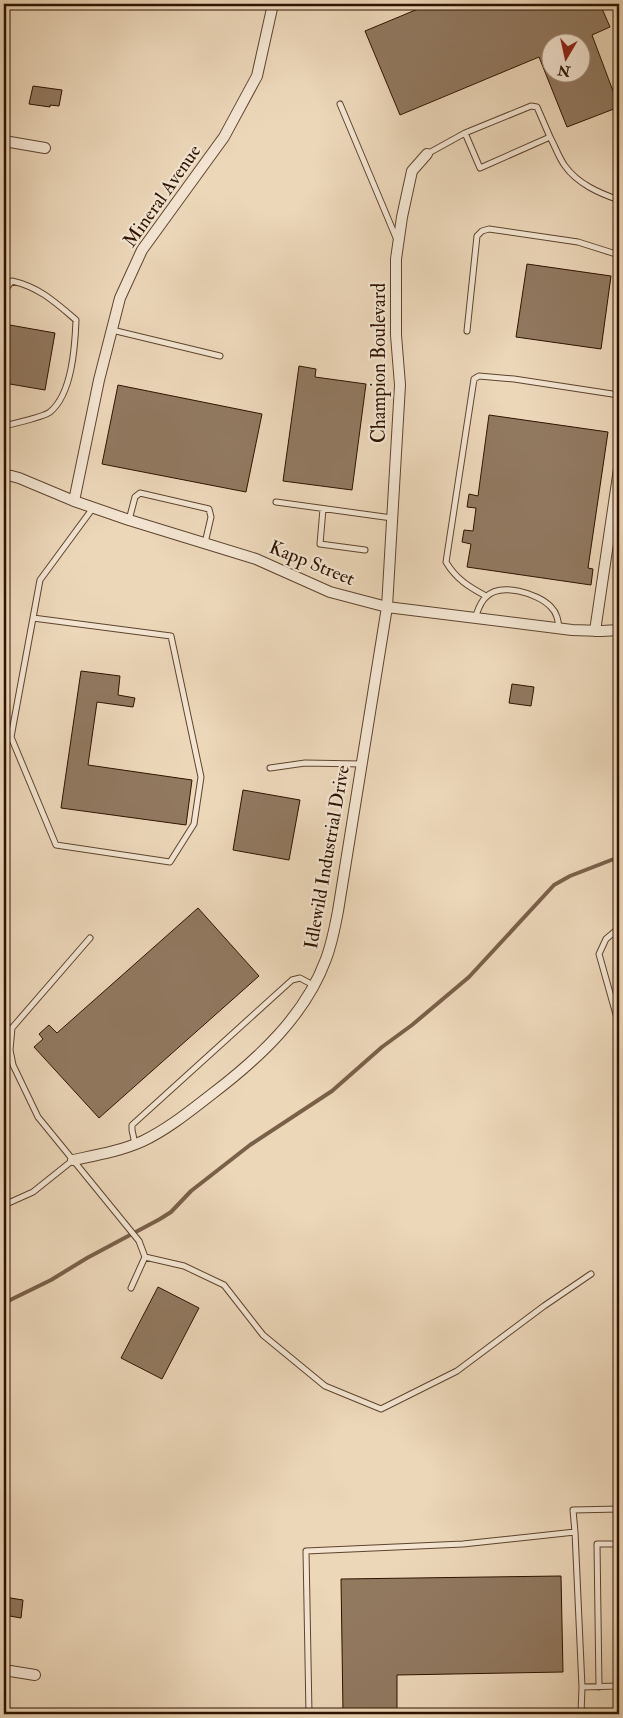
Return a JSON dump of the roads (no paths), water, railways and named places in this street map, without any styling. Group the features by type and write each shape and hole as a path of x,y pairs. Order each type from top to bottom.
{"street":[{"name":"Mineral Avenue","path":"74,501 99,380 120,298 142,250 224,137 258,76 273,4"},
{"path":"4,141 45,148"},
{"name":"Champion Boulevard","path":"387,607 400,385 396,259 412,171 427,154"},
{"path":"595,631 619,469"},
{"name":"Kapp Street","path":"4,474 20,478 74,501 129,520 256,559 330,592 387,607 559,629 619,630"},
{"name":"Idlewild Industrial Drive","path":"73,1160 116,1151 135,1144 178,1120 266,1050 285,1028 313,985 326,960 332,939 387,607"},
{"path":"4,1670 35,1675"}],"lane":[{"path":"340,104 398,243"},
{"path":"427,154 465,134 531,106 537,107 564,165 573,175 596,191 619,200"},
{"path":"465,134 480,168 550,137"},
{"path":"466,331 477,236 482,231 489,229 578,242 619,255"},
{"path":"4,291 12,282 29,285 58,304 76,320 75,346 66,391 50,412 5,425 4,436"},
{"path":"112,330 220,356"},
{"path":"486,596 453,574 446,562 474,378 479,376 514,379 619,395"},
{"path":"129,520 134,497 140,493 209,509 211,517 206,543"},
{"path":"276,502 392,518"},
{"path":"33,618 171,636 201,777 194,824 170,862 56,846 10,737 40,580 94,507"},
{"path":"323,509 320,544 365,550"},
{"path":"475,618 480,604 486,596 494,591 503,589 531,594 543,600 557,614 559,629"},
{"path":"270,768 305,763 361,764"},
{"path":"619,928 606,939 599,954 619,1025"},
{"path":"90,938 12,1028 10,1050 13,1065 38,1117 140,1241 145,1257 131,1288"},
{"path":"135,1144 132,1124 292,980 300,978 313,985"},
{"path":"4,1205 33,1192 73,1160"},
{"path":"145,1257 184,1266 224,1285 263,1335 325,1386 382,1409 457,1371 544,1306 591,1274"},
{"path":"573,1714 581,1714 582,1688 573,1510 619,1509"},
{"path":"309,1714 306,1551 463,1544 575,1532"},
{"path":"599,1687 597,1544 619,1544"},
{"path":"582,1688 619,1686"}],"waterway":[{"path":"4,1303 51,1280 171,1212 191,1191 250,1145 332,1091 382,1047 412,1025 469,977 554,885 570,876 619,857"}]}
